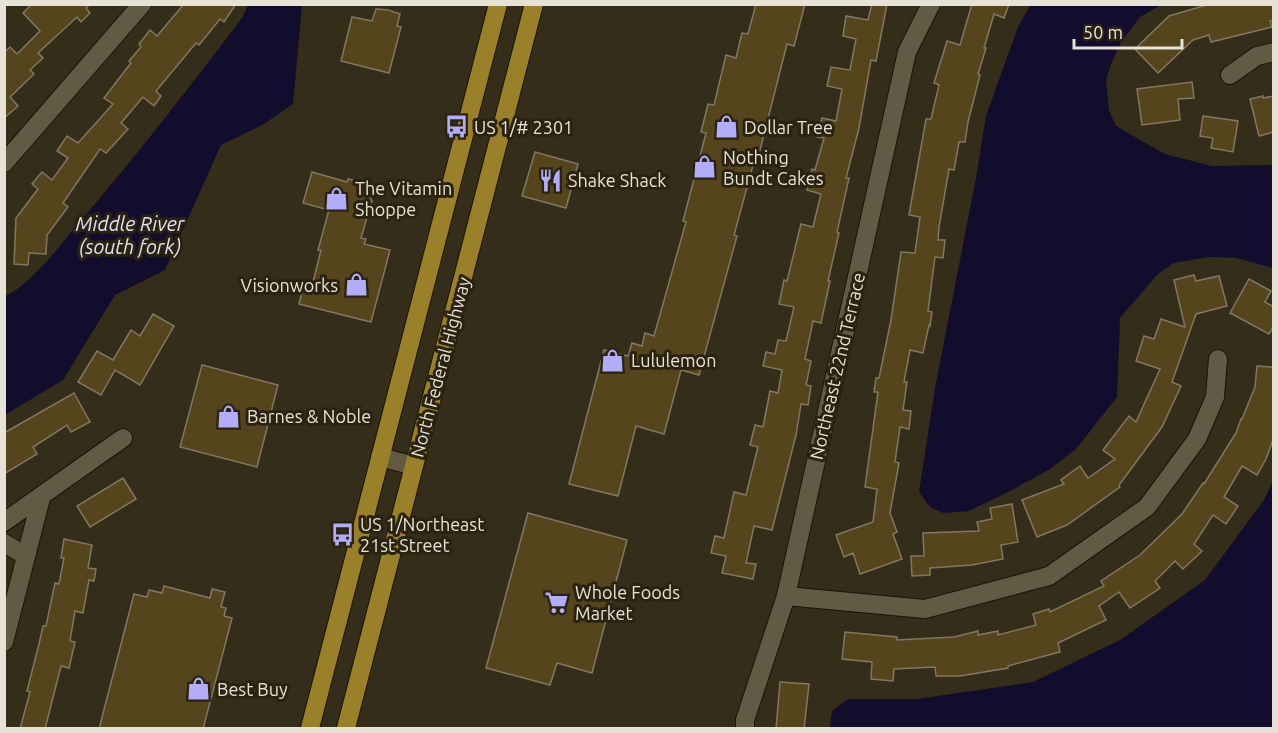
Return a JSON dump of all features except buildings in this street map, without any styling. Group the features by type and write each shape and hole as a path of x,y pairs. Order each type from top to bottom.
{"main road":[{"name":"North Federal Highway","path":"310,729 498,4"},
{"name":"North Federal Highway","path":"345,729 534,4"}],"street":[{"path":"4,162 142,4"},
{"name":"Northeast 22nd Terrace","path":"745,729 786,596 907,52 931,4"},
{"path":"1230,75 1257,56 1274,52"},
{"path":"786,596 925,609 1049,576 1147,507 1197,439 1215,397 1218,359"},
{"path":"4,522 123,438"},
{"path":"380,457 414,466"},
{"path":"4,642 41,498"},
{"path":"4,543 26,556"}],"water":[{"path":"1031,4 1161,5 1140,17 1121,42 1106,80 1109,110 1116,126 1165,154 1212,166 1273,165 1273,268 1236,258 1209,257 1173,263 1156,276 1120,318 1117,397 1076,449 1050,469 969,511 943,513 930,507 919,492 935,388 986,116 1018,27"},
{"name":"Middle River (south fork)","path":"248,5 302,5 293,104 264,124 221,145 165,270 115,295 63,380 5,415 5,296 24,284 34,274 100,198 242,18"},
{"path":"1273,481 1273,728 830,728 832,711 848,699 917,699 1033,682 1120,640 1205,580 1264,500"}],"place":[{"name":"US 1/# 2301","path":"456,127"},
{"name":"Dollar Tree","path":"726,127"},
{"name":"Nothing Bundt Cakes","path":"705,167"},
{"name":"Shake Shack","path":"550,180"},
{"name":"The Vitamin Shoppe","path":"337,198"},
{"name":"Visionworks","path":"356,285"},
{"name":"Lululemon","path":"613,360"},
{"name":"Barnes & Noble","path":"229,416"},
{"name":"US 1/Northeast 21st Street","path":"342,534"},
{"name":"Whole Foods Market","path":"557,602"},
{"name":"Best Buy","path":"199,689"}]}
